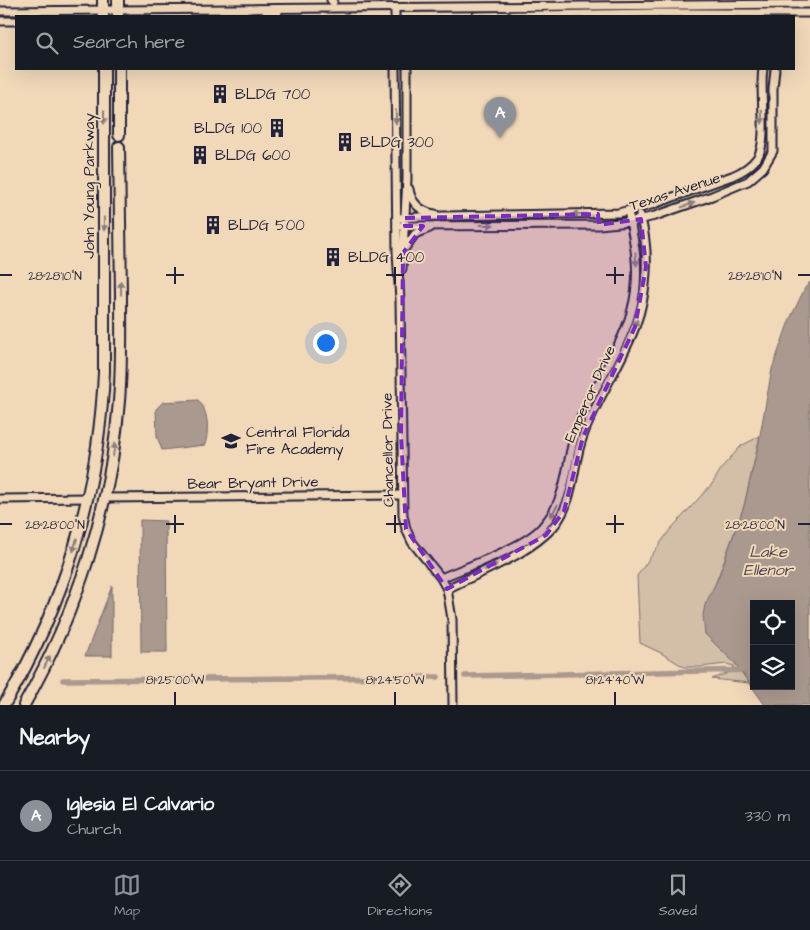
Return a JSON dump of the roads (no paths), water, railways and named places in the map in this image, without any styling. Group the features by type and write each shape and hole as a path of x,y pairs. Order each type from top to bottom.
{"highway":[{"name":"John Young Parkway","path":"4,705 24,670 53,607 74,551 94,466 101,419 104,372 104,70"},
{"name":"John Young Parkway","path":"119,70 119,135"},
{"name":"John Young Parkway","path":"24,705 66,619 84,571 105,498 114,446 121,375 119,147"},
{"path":"94,466 97,484 105,498"},
{"path":"88,498 94,514 96,532"}],"street":[{"path":"0,11 333,3 395,8 773,2 810,4"},
{"path":"773,2 774,14"},
{"path":"266,15 273,12 317,12 333,3"},
{"path":"599,14 603,10 614,10 617,5"},
{"path":"395,8 395,15"},
{"path":"406,8 407,15"},
{"path":"538,15 810,13"},
{"path":"0,21 15,21"},
{"name":"Chancellor Drive","path":"396,70 403,253 400,300"},
{"name":"Chancellor Drive","path":"407,70 408,179 401,222 400,300 403,515 406,529 412,542 447,588 452,619 453,705"},
{"name":"Texas Avenue","path":"401,222 443,216 598,214 628,211 707,185 742,171 758,157 763,137 763,70"},
{"name":"Texas Avenue","path":"401,222 438,226 599,225 630,222 712,196 748,181 758,174 773,151 775,70"},
{"path":"762,89 773,89"},
{"path":"763,137 774,137"},
{"path":"742,171 748,181"},
{"path":"408,179 410,195 420,209 429,214 443,216"},
{"path":"707,185 712,196"},
{"name":"Emperor Drive","path":"447,588 532,545 546,535 564,511 583,437 635,327 642,303 646,248 638,209"},
{"name":"Emperor Drive","path":"441,578 527,540 541,529 559,503 578,423 617,346 632,310 637,272 628,211"},
{"path":"598,214 599,225"},
{"path":"403,253 408,242 415,234 438,226"},
{"name":"Bear Bryant Drive","path":"105,498 402,495"},
{"path":"0,499 88,498"}],"water":[{"name":"Lake Ellenor","path":"810,282 810,705 765,705 754,690 795,690 795,600 750,600 750,684 735,663 705,634 703,615 705,605 719,576 744,506 758,446 772,369 789,321 805,288"},
{"path":"198,400 202,405 207,421 205,445 162,450 157,436 156,409 163,402"},
{"path":"140,520 166,521 167,652 141,652"},
{"path":"112,586 112,656 85,656"}],"waterway":[{"path":"465,676 750,670"},
{"path":"63,680 438,677"}],"place":[{"name":"BLDG 700","path":"220,94"},
{"name":"BLDG 100","path":"277,128"},
{"name":"Iglesia El Calvario","path":"500,138"},
{"name":"BLDG 300","path":"345,142"},
{"name":"BLDG 600","path":"200,155"},
{"name":"BLDG 500","path":"213,225"},
{"name":"BLDG 400","path":"333,257"},
{"name":"Central Florida Fire Academy","path":"231,441"}]}
